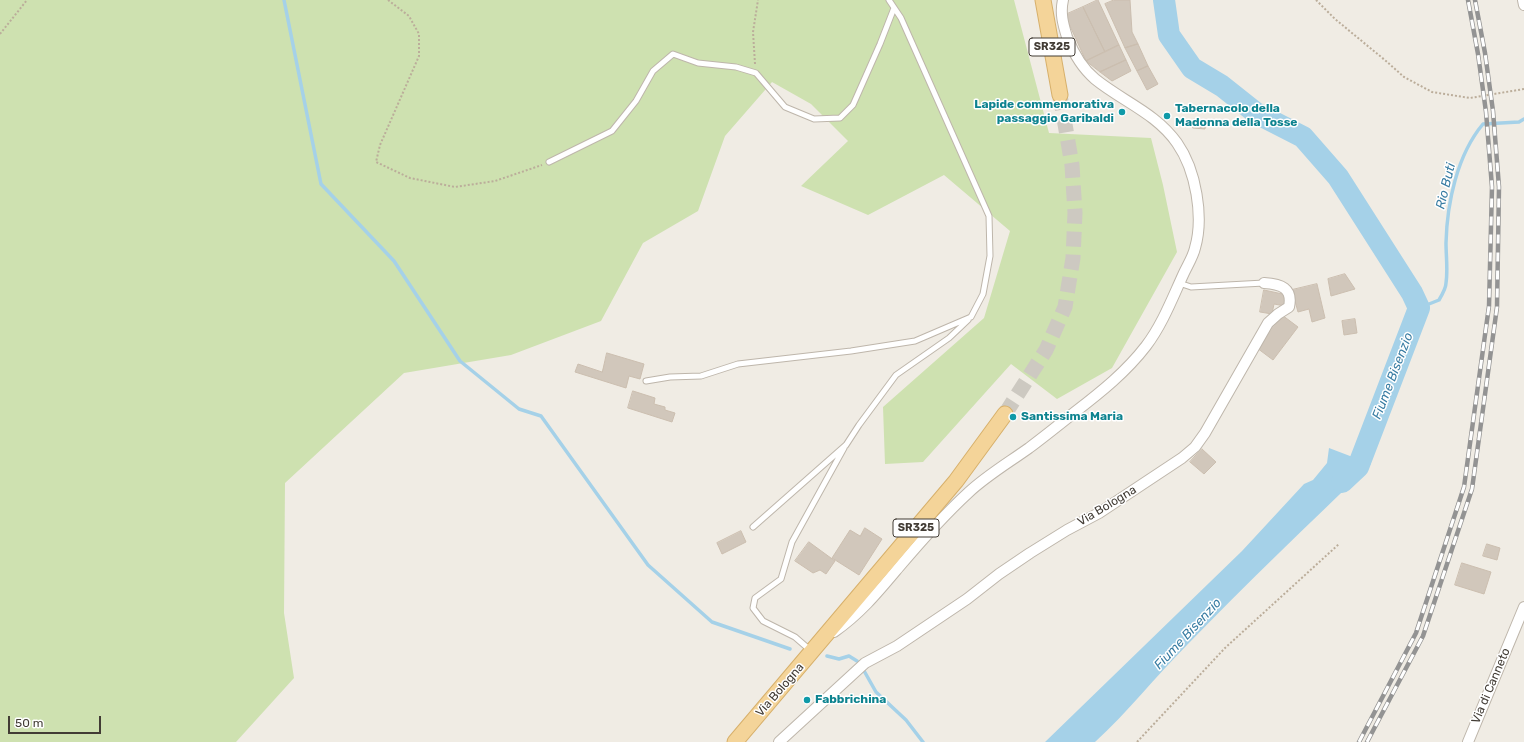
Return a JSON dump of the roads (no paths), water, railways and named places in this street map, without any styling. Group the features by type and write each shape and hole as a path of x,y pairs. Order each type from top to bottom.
{"main road":[{"name":"SR325","path":"1043,0 1060,95"},
{"name":"Via Bologna","path":"735,742 824,639 956,481 1005,414"}],"street":[{"name":"Via Bologna","path":"824,639 850,621 866,606 948,511 969,491 1030,447 1110,384 1132,363 1147,344 1162,319 1195,248 1198,222 1198,197 1191,171 1178,144 1164,127 1094,78 1080,62 1073,51 1061,17 1063,0"},
{"path":"1523,0 1524,5"},
{"name":"Via Bologna","path":"779,742 865,663 897,646 967,599 999,574 1030,553 1137,489 1182,458 1195,447 1213,420 1268,323 1278,314 1290,307 1291,296 1287,290 1281,286 1264,283"},
{"name":"Via di Canneto","path":"1468,742 1524,607"}],"lane":[{"path":"812,652 795,637 763,622 753,608 755,598 781,578 792,542 846,445 896,375 949,338 971,317 983,294 990,256 989,216 900,18 889,0"},
{"path":"550,162 612,131 636,101 653,71 673,54 698,63 736,67 756,73 785,107 814,119 840,118 853,105 894,8"},
{"name":"Via Bologna","path":"1179,283 1191,287 1264,283"},
{"path":"646,381 670,377 701,376 738,364 851,351 915,341 971,317"},
{"path":"753,527 846,445"}],"water":[{"path":"1329,448 1371,464 1175,657 1119,719 1095,742 1045,742 1242,551 1304,484 1313,480 1327,463"}],"waterway":[{"path":"284,0 321,184 394,261 460,361 519,409 541,416 648,565 712,622 790,649"},
{"name":"Fiume Bisenzio","path":"1164,0 1169,35 1192,68 1222,86 1256,113 1303,137 1338,177 1412,293 1419,308 1358,467 1342,482"},
{"name":"Rio Buti","path":"1419,308 1439,300 1443,294 1447,273 1446,243 1451,196 1466,150 1483,124 1519,122 1524,119"},
{"path":"827,656 839,659 849,656 857,661"},
{"path":"863,669 876,692 906,720 923,742"}],"tunnel":[{"path":"1005,414 1046,350 1065,307 1073,258 1075,213 1072,165 1060,95"}],"railway":[{"path":"1359,742 1416,633 1464,487 1489,306 1492,187 1486,112 1478,54 1468,0"},
{"path":"1367,742 1423,636 1472,489 1497,307 1499,187 1493,111 1485,53 1475,0"}],"place":[{"name":"Lapide commemorativa passaggio Garibaldi","path":"1122,112"},
{"name":"Tabernacolo della Madonna della Tosse","path":"1167,116"},
{"name":"Santissima Maria","path":"1013,417"},
{"name":"Fabbrichina","path":"807,700"}]}
